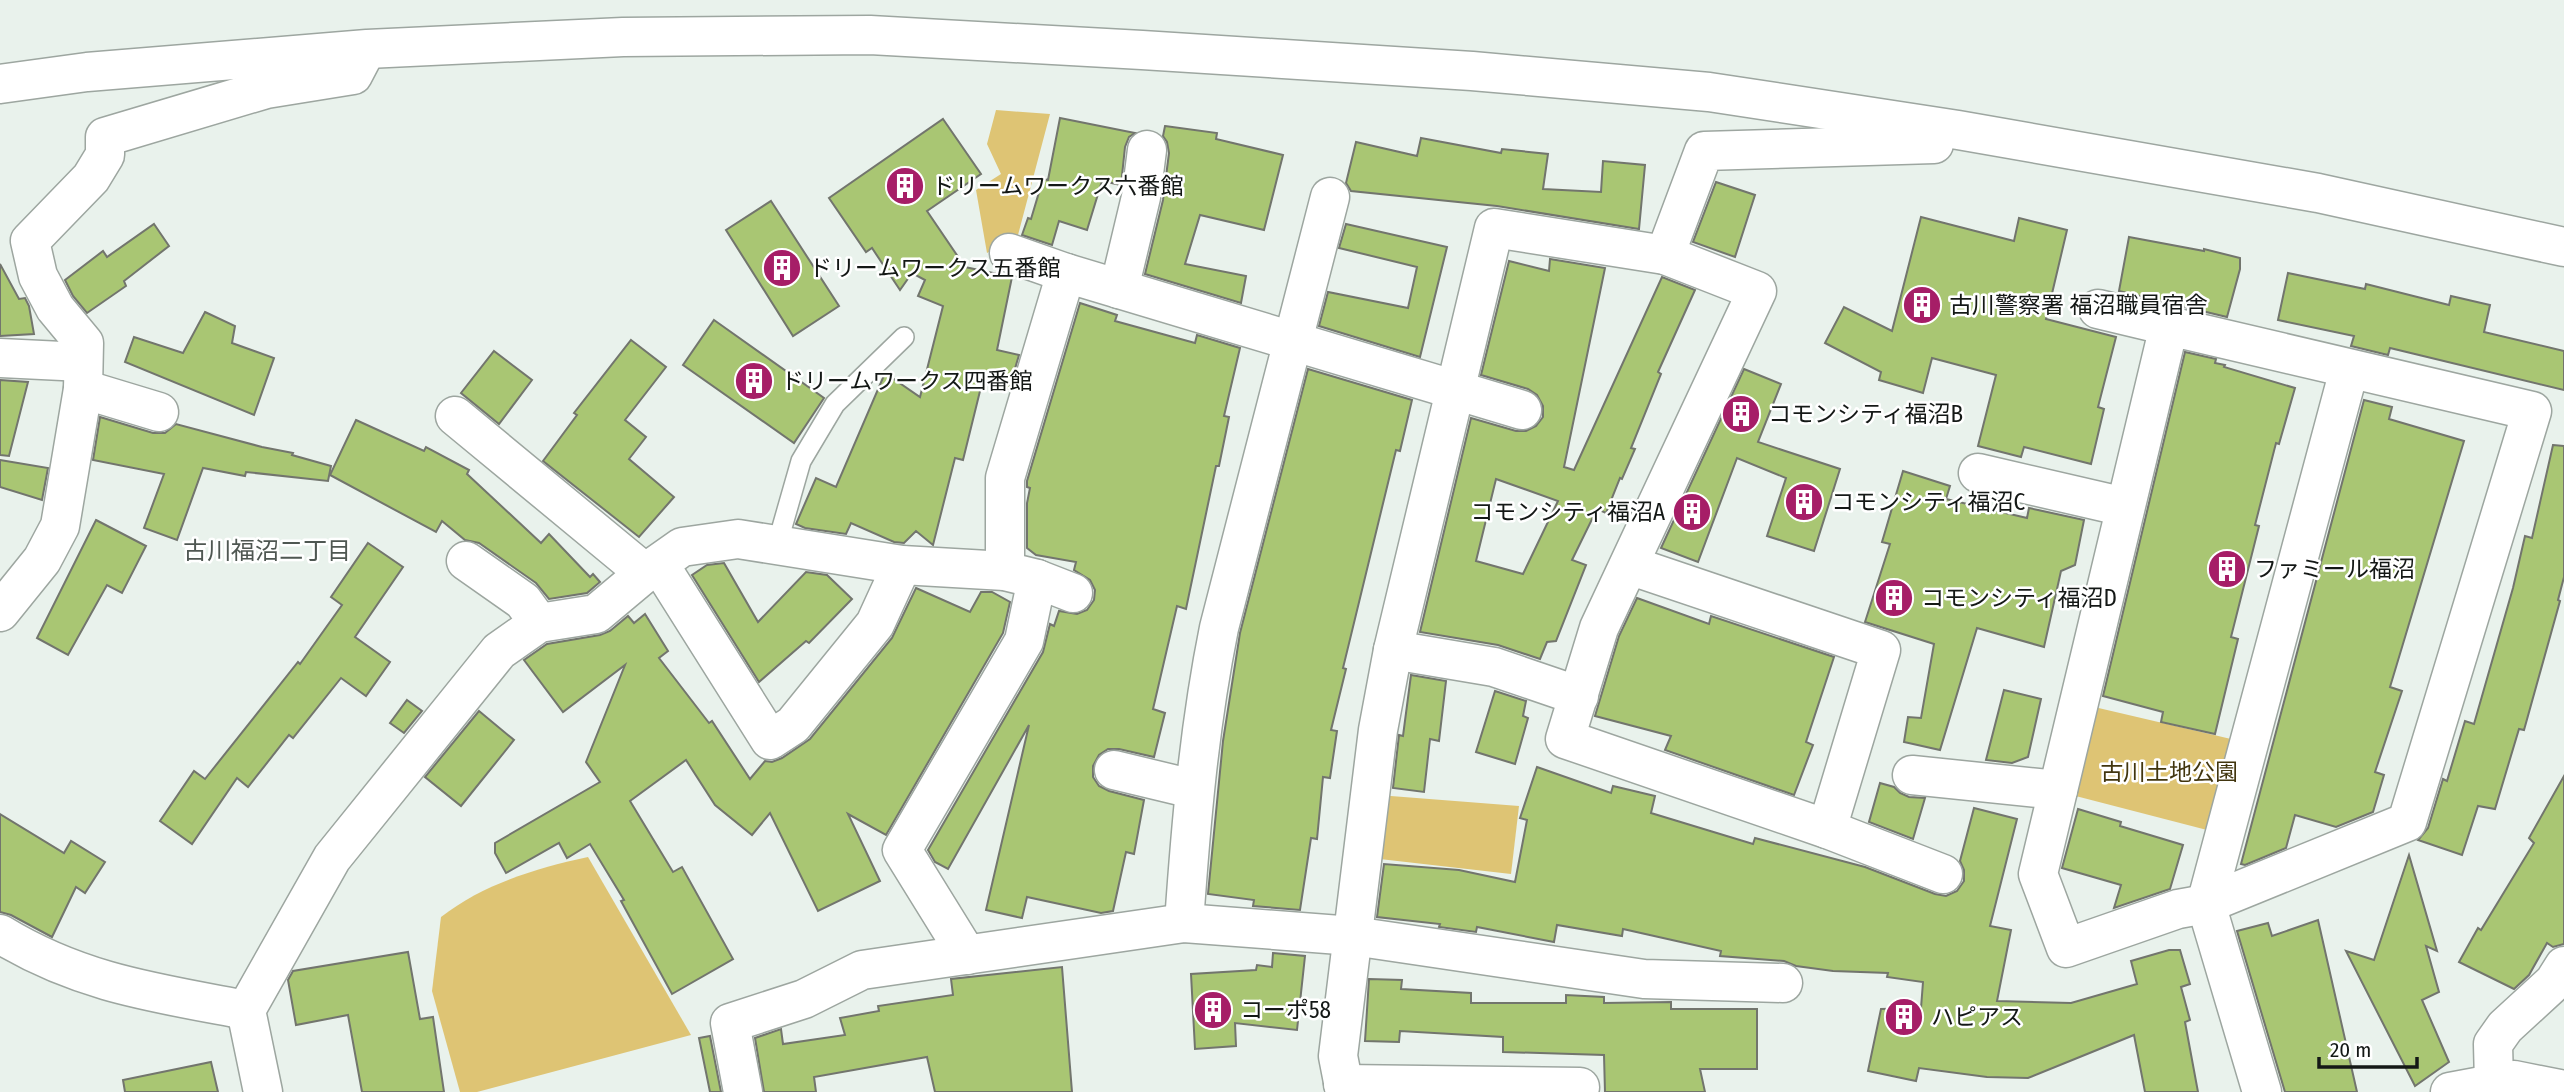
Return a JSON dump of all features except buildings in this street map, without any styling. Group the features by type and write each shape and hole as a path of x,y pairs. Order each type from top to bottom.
{"street":[{"path":"0,84 88,72 367,49 623,37 870,36 1472,71 1709,92 1958,130 2318,194 2564,247"},
{"path":"0,612 42,560 60,526 83,375 84,343 55,308 38,276 15,247 91,178 105,155 105,137 266,89 353,75 367,49"},
{"path":"1665,255 1704,151 1952,143 1958,130"},
{"path":"1119,289 1141,198 1147,150"},
{"path":"1184,923 1194,789 1219,628 1329,197"},
{"path":"1580,1087 1344,1088 1338,1056 1378,730 1393,650 1494,228 1665,255 1757,291 1600,628 1565,739 1827,829 1943,874"},
{"path":"1009,253 1119,289 1522,410"},
{"path":"967,955 902,850 1024,641 1021,575 1005,478 1066,272"},
{"path":"2098,309 2532,411 2407,822 2206,904 2178,909 2066,948 2038,874 2169,326"},
{"path":"0,358 83,375 159,412"},
{"path":"2262,1092 2206,904 2349,370"},
{"path":"455,416 652,569 771,740 793,725 875,624 902,565"},
{"path":"1978,473 2125,508"},
{"path":"263,1092 246,1010 332,858 499,651 539,623 596,614 682,547 738,539 902,565 1021,575 1073,593"},
{"path":"466,561 523,601 539,623"},
{"path":"1629,565 1881,650 1827,829"},
{"path":"1393,650 1494,667 1579,696"},
{"path":"1114,770 1194,789"},
{"path":"1912,775 2058,790"},
{"path":"743,1092 730,1023 804,999 862,970 1184,923 1353,936 1644,979 1783,983"},
{"path":"0,934 70,969 118,985 246,1010"},
{"path":"2494,1083 2493,1044 2504,1027 2554,982 2564,966"},
{"path":"2450,1092 2514,1080 2564,1090"}],"lane":[{"path":"777,545 801,461 835,404 904,337"}],"green space":[{"path":"996,110 1050,114 1018,235 987,253 976,190 1001,174 987,144"},
{"name":"古川土地公園","path":"2090,706 2231,739 2207,830 2068,794"},
{"path":"1378,795 1519,806 1511,874 1371,858"},
{"path":"588,857 691,1035 477,1092 460,1092 432,991 441,917 457,905 493,886 549,866"}],"place":[{"name":"ドリームワークス六番館","path":"905,186"},
{"name":"ドリームワークス五番館","path":"782,268"},
{"name":"古川警察署 福沼職員宿舎","path":"1922,305"},
{"name":"ドリームワークス四番館","path":"754,381"},
{"name":"コモンシティ福沼B","path":"1741,414"},
{"name":"コモンシティ福沼C","path":"1804,502"},
{"name":"コモンシティ福沼A","path":"1692,512"},
{"name":"ファミール福沼","path":"2227,569"},
{"name":"コモンシティ福沼D","path":"1894,598"},
{"name":"コーポ58","path":"1213,1010"},
{"name":"ハピアス","path":"1904,1017"}],"district":[{"name":"古川福沼二丁目","path":"267,551"}]}
